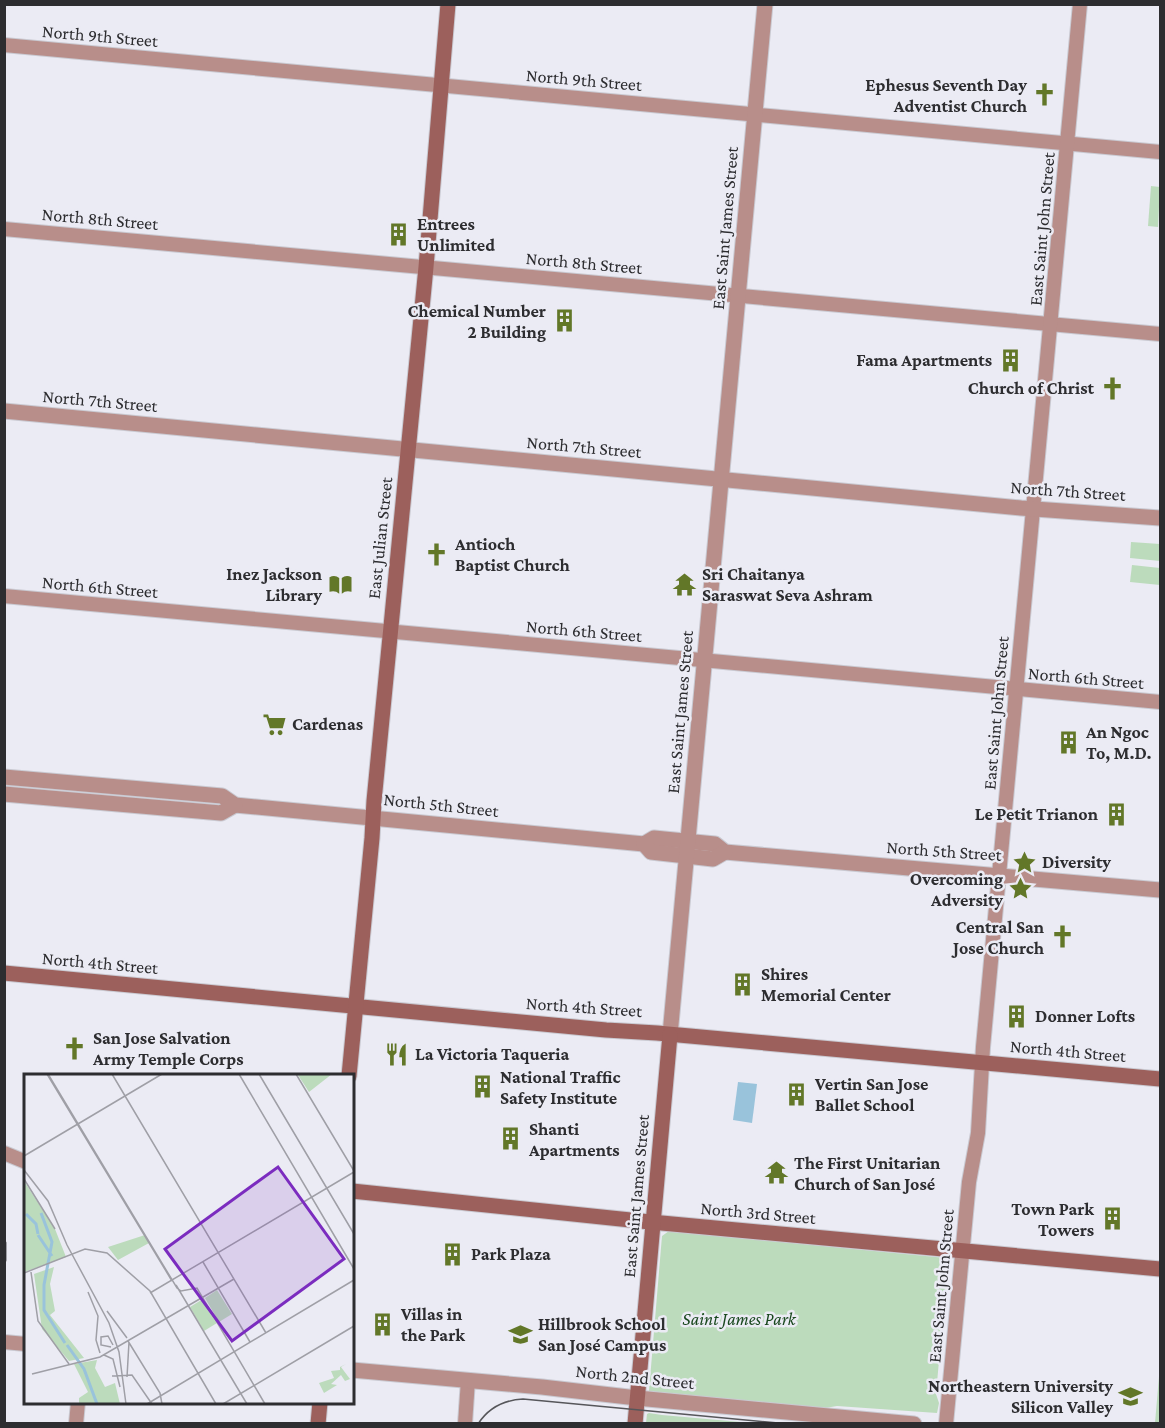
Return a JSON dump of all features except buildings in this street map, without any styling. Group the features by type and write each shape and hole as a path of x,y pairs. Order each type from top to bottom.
{"main road":[{"name":"East Julian Street","path":"350,1074 426,267 448,4"},
{"name":"North 4th Street","path":"4,973 606,1030 1161,1079"},
{"name":"East Saint James Street","path":"634,1424 670,1035"},
{"name":"North 3rd Street","path":"354,1191 652,1223 1161,1269"},
{"path":"318,1424 320,1404"}],"street":[{"name":"East Saint James Street","path":"670,1035 765,4"},
{"name":"East Saint John Street","path":"946,1424 969,1182 978,1133 999,875 1080,4"},
{"name":"North 9th Street","path":"4,45 1161,152"},
{"name":"North 8th Street","path":"4,229 1161,334"},
{"name":"North 7th Street","path":"4,411 1161,518"},
{"name":"North 6th Street","path":"4,596 1016,691 1161,702"},
{"name":"North 5th Street","path":"4,777 222,796 235,805 644,844 651,852 687,849 713,859 725,852 1161,890"},
{"name":"North 5th Street","path":"4,794 221,813 235,805"},
{"path":"4,1154 24,1161"},
{"path":"4,1166 24,1162"},
{"path":"4,1342 24,1344"},
{"name":"North 2nd Street","path":"354,1370 914,1424"},
{"path":"465,1424 468,1380"},
{"path":"76,1424 78,1404"}],"green space":[{"path":"1151,186 1160,187 1158,227 1148,226"},
{"path":"1131,542 1160,544 1160,561 1130,558"},
{"path":"1132,565 1160,568 1160,585 1130,582"},
{"name":"Saint James Park","path":"669,1231 946,1258 948,1261 936,1394 939,1403 937,1413 837,1406 825,1408 649,1391 662,1236"},
{"path":"1160,1365 1160,1423 1155,1423"},
{"path":"649,1413 662,1415 752,1423 646,1423"}],"water":[{"path":"738,1082 757,1084 752,1123 733,1120"}],"tram line":[{"path":"478,1424 487,1413 498,1406 509,1401 523,1399 789,1424"}],"railway":[{"path":"4,1243 4,1260"}],"place":[{"name":"Ephesus Seventh Day Adventist Church","path":"1045,95"},
{"name":"Entrees Unlimited","path":"399,234"},
{"name":"Chemical Number 2 Building","path":"564,321"},
{"name":"Fama Apartments","path":"1010,360"},
{"name":"Church of Christ","path":"1112,388"},
{"name":"Antioch Baptist Church","path":"437,554"},
{"name":"Inez Jackson Library","path":"340,584"},
{"name":"Sri Chaitanya Saraswat Seva Ashram","path":"684,584"},
{"name":"Cardenas","path":"274,724"},
{"name":"An Ngoc To, M.D.","path":"1068,742"},
{"name":"Le Petit Trianon","path":"1116,814"},
{"name":"Diversity","path":"1024,862"},
{"name":"Overcoming Adversity","path":"1021,889"},
{"name":"Central San Jose Church","path":"1062,937"},
{"name":"Shires Memorial Center","path":"743,984"},
{"name":"Donner Lofts","path":"1017,1016"},
{"name":"San Jose Salvation Army Temple Corps","path":"75,1048"},
{"name":"La Victoria Taqueria","path":"397,1054"},
{"name":"National Traffic Safety Institute","path":"482,1087"},
{"name":"Vertin San Jose Ballet School","path":"797,1094"},
{"name":"Shanti Apartments","path":"511,1139"},
{"name":"The First Unitarian Church of San José","path":"776,1173"},
{"name":"Town Park Towers","path":"1112,1219"},
{"name":"Park Plaza","path":"453,1254"},
{"name":"Villas in the Park","path":"383,1324"},
{"name":"Hillbrook School San José Campus","path":"520,1334"},
{"name":"Northeastern University Silicon Valley","path":"1131,1396"}]}
